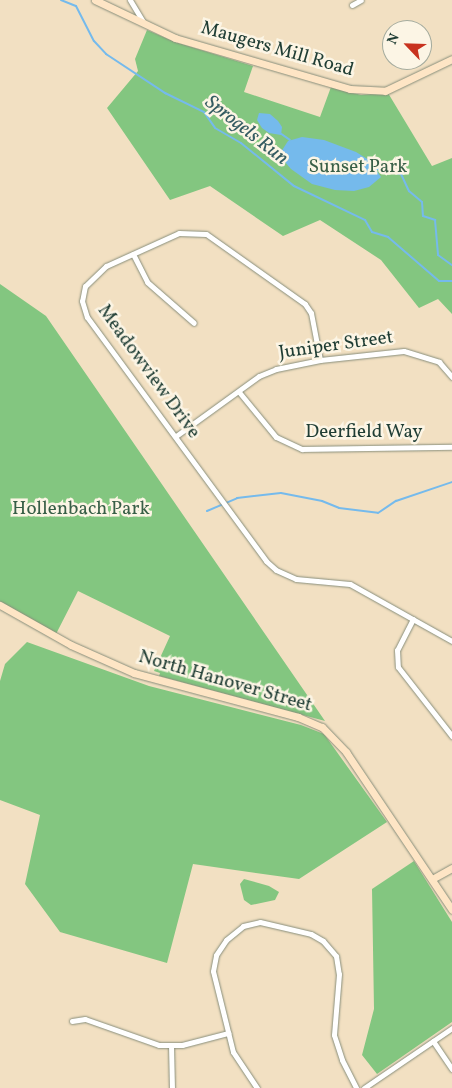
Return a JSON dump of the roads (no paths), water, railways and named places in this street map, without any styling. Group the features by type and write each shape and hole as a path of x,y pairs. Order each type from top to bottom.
{"street":[{"name":"Maugers Mill Road","path":"95,0 145,24 207,48 367,92 385,91 405,84 452,59"},
{"path":"130,0 145,24"},
{"path":"352,5 360,0"},
{"name":"Meadowview Drive","path":"320,360 311,314 305,304 206,234 179,233 106,266 89,280 83,294 84,309 266,561 276,570 296,579 350,584 452,641"},
{"path":"132,254 147,282 194,324"},
{"name":"Juniper Street","path":"176,436 259,376 276,369 320,360 404,351 439,362 452,377"},
{"name":"Deerfield Way","path":"239,392 276,437 302,449 452,447"},
{"name":"North Hanover Street","path":"0,605 56,637 134,674 298,717 322,728 346,752 452,910"},
{"path":"413,619 397,650 398,667 452,736"},
{"path":"432,879 452,868"},
{"path":"257,1088 233,1052 213,978 214,963 226,940 243,926 260,922 311,934 332,950 338,966 334,1035 342,1060 356,1088"},
{"path":"72,1020 85,1019 149,1043 171,1045 228,1033"},
{"path":"364,1088 452,1028"},
{"path":"433,1041 452,1069"},
{"path":"171,1045 172,1088"}],"water":[{"path":"259,113 270,114 278,121 282,127 281,135 269,133 262,128 257,120"},
{"path":"302,137 324,140 356,152 369,160 381,177 369,187 354,191 335,190 312,184 291,169 279,155 288,141"}],"waterway":[{"name":"Sprogels Run","path":"61,0 76,6 94,41 106,54 165,93 204,112 215,128 241,143 294,186 365,220 372,232 388,237 439,281 452,281"},
{"path":"280,133 290,140"},
{"path":"377,169 401,174 409,191 422,202 423,216 435,220 438,255 452,265"},
{"path":"207,511 237,498 281,493 322,501 339,508 378,513 396,501 452,482"}],"park label":[{"name":"Sunset Park","path":"358,168"},
{"name":"Hollenbach Park","path":"81,510"}]}
